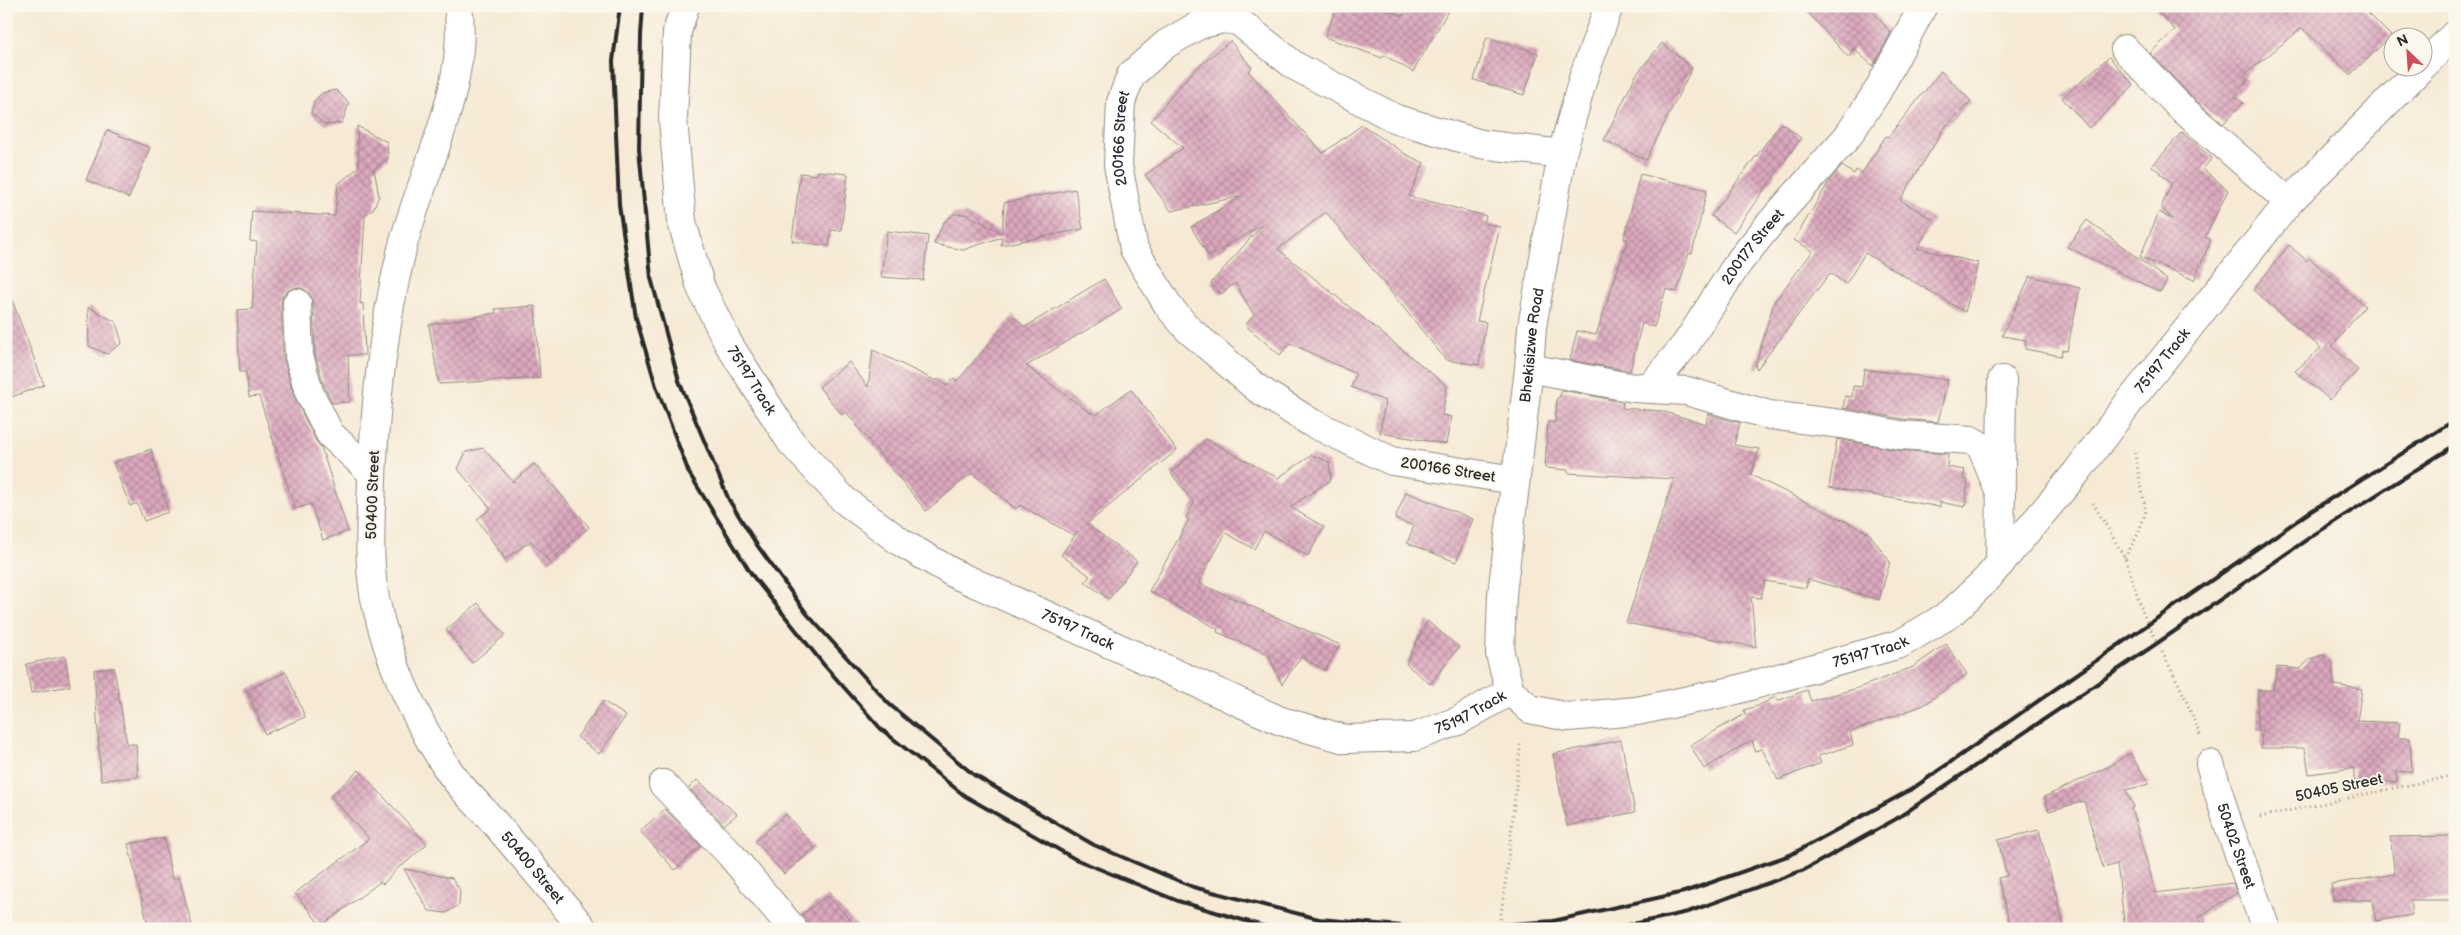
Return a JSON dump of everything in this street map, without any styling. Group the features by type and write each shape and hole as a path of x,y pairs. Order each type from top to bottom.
{"street":[{"name":"50400 Street","path":"458,6 459,45 454,81 402,248 389,321 372,474 370,540 375,600 389,653 412,707 448,770 549,886 583,929"},
{"name":"75197 Track","path":"685,6 678,32 674,119 682,222 701,288 728,343 791,442 844,500 902,543 955,574 1281,721 1345,739 1414,737 1517,698 1530,709 1568,717 1637,711 1732,691 1900,644 1950,614 2000,564 2076,473 2130,401 2289,202 2410,78"},
{"name":"Bhekisizwe Road","path":"1517,698 1500,654 1502,594 1530,368 1532,327 1562,154 1584,74 1609,6"},
{"name":"200177 Street","path":"1634,388 1648,386 1656,380 1686,344 1738,263 1767,227 1848,136 1877,92 1923,6"},
{"name":"200166 Street","path":"1516,480 1392,461 1310,422 1258,389 1188,329 1169,307 1134,249 1118,165 1121,102 1131,75 1166,44 1199,25 1223,19 1244,24 1294,66 1396,119 1481,144 1562,154"},
{"name":"75197 Track","path":"2434,54 2455,34"},
{"path":"2125,49 2179,106 2289,202"},
{"path":"297,303 300,367 320,416 337,442 372,474"},
{"path":"1530,368 1634,388 1687,391 1769,416 1842,424 1900,435 1971,440 1981,446 2001,496"},
{"path":"2000,564 2002,380"},
{"name":"50402 Street","path":"2210,764 2228,824 2266,929"},
{"path":"663,784 736,860 793,929"}],"path":[{"path":"2125,558 2138,534 2146,511 2133,442"},
{"path":"2076,473 2125,558 2144,616 2195,718 2210,764"},
{"path":"1499,929 1508,870 1517,698"},
{"name":"50405 Street","path":"2228,824 2455,775"}],"building":[{"path":"1337,6 1375,6 1403,16 1407,6 1451,6 1413,72 1384,55 1382,58 1325,37"},
{"path":"1802,6 1868,6 1891,33 1873,66 1853,48 1849,58"},
{"path":"2153,6 2361,6 2384,29 2384,43 2350,75 2302,28 2243,76 2248,80 2235,96 2243,103 2223,124 2190,95 2150,53 2175,30"},
{"path":"1487,37 1538,53 1524,95 1474,80"},
{"path":"1230,41 1252,68 1248,71 1323,153 1362,125 1407,155 1424,163 1409,196 1486,216 1484,223 1500,227 1477,321 1486,322 1479,365 1446,360 1326,212 1278,249 1447,386 1442,415 1451,417 1446,444 1380,433 1385,401 1351,387 1356,374 1290,343 1280,355 1245,325 1254,315 1235,283 1221,294 1211,283 1263,224 1209,257 1191,227 1242,196 1171,211 1145,175 1183,148 1151,121 1192,72"},
{"path":"1662,43 1692,68 1646,160 1604,140 1636,75"},
{"path":"2109,57 2134,85 2089,128 2062,98"},
{"path":"1941,71 1971,101 1945,127 1900,200 1934,220 1917,248 1978,263 1965,312 1865,253 1846,284 1830,273 1757,369 1755,367 1774,302 1813,251 1794,240 1830,180 1842,166 1854,174 1856,170 1862,173 1886,136 1888,137"},
{"path":"336,90 349,103 342,123 325,125 311,113 314,101 322,93"},
{"path":"1781,123 1801,138 1734,232 1711,216"},
{"path":"357,126 387,142 388,159 374,169 379,196 373,209 365,215 360,304 363,303 365,355 348,355 350,402 332,403 324,386 315,354 313,302 310,294 304,289 296,287 283,295 281,304 283,357 294,396 316,441 321,447 348,531 323,540 311,504 295,509 259,396 249,397 246,372 240,372 237,310 252,309 257,242 250,241 252,211 335,216 338,184 359,167"},
{"path":"107,130 150,148 129,198 86,180"},
{"path":"2182,132 2212,158 2203,169 2228,190 2205,237 2211,240 2194,280 2140,257 2159,212 2172,219 2161,207 2172,183 2152,166"},
{"path":"818,171 848,174 841,231 831,230 829,246 792,241 800,173 817,175"},
{"path":"1640,174 1707,190 1692,254 1689,253 1677,292 1666,289 1654,327 1642,323 1630,371 1570,360 1577,331 1596,335 1628,239 1624,239"},
{"path":"1075,189 1083,229 1001,245 1002,237 963,250 934,244 944,222 954,214 966,214 1002,233 1004,203"},
{"path":"2087,220 2167,280 2160,292 2067,247"},
{"path":"887,231 928,236 923,280 881,277"},
{"path":"2289,245 2307,261 2309,258 2365,306 2332,346 2358,370 2330,400 2295,371 2321,348 2253,290"},
{"path":"2030,276 2080,288 2067,351 2062,350 2061,356 2025,349 2026,340 2002,336"},
{"path":"1104,279 1122,309 1026,366 1096,415 1131,389 1177,450 1087,524 1137,561 1109,599 1085,582 1090,576 1061,555 1078,531 1073,535 1020,505 1016,509 972,473 926,511 846,412 842,415 819,387 849,362 868,387 873,350 936,381 938,379 947,386 953,378 957,381 1013,316 1025,327"},
{"path":"6,292 9,292 44,385 6,399"},
{"path":"535,306 540,378 439,384 429,325 496,313 495,309"},
{"path":"88,307 116,322 122,343 107,354 89,346"},
{"path":"1864,369 1948,380 1938,422 1902,419 1843,408 1845,396 1852,397 1853,386 1862,387"},
{"path":"1562,390 1623,402 1622,408 1661,411 1706,424 1708,414 1740,423 1734,445 1759,449 1751,475 1869,533 1890,562 1879,600 1808,579 1806,588 1765,581 1761,598 1751,597 1756,647 1626,623 1674,479 1568,473 1568,470 1545,468 1548,422 1555,422 1557,398 1559,398"},
{"path":"1206,439 1278,478 1312,455 1329,462 1331,480 1290,507 1324,527 1308,556 1264,531 1254,549 1226,533 1198,583 1340,645 1325,670 1301,657 1282,684 1268,654 1217,632 1218,629 1149,591 1189,520 1186,518 1194,503 1171,473"},
{"path":"1837,439 1897,450 1948,454 1947,467 1965,470 1963,479 1968,480 1965,507 1940,502 1940,507 1829,487"},
{"path":"483,448 513,482 534,464 589,527 549,562 531,541 505,559 477,519 491,509 458,469 466,452"},
{"path":"151,449 168,512 144,521 137,503 130,506 113,463"},
{"path":"1406,492 1473,519 1456,562 1407,543 1414,526 1395,519"},
{"path":"478,603 505,635 472,663 446,630"},
{"path":"1427,621 1459,647 1430,684 1406,664"},
{"path":"1946,644 1967,674 1924,705 1850,732 1853,745 1818,756 1821,763 1778,780 1762,749 1755,751 1752,740 1704,769 1690,745 1745,714 1744,710 1758,706 1775,697 1777,701 1807,690 1811,701 1858,688 1913,667"},
{"path":"2323,655 2332,663 2334,685 2362,689 2357,721 2400,723 2398,738 2410,738 2412,771 2396,772 2397,782 2354,781 2354,768 2309,774 2305,748 2261,748 2262,730 2257,730 2258,690 2273,690 2277,667 2300,669 2310,659"},
{"path":"65,656 70,686 31,693 26,664"},
{"path":"114,668 127,744 136,744 138,777 101,780 94,670"},
{"path":"286,672 305,717 265,734 247,690"},
{"path":"603,701 626,716 599,754 577,737"},
{"path":"1621,740 1635,812 1567,826 1553,754"},
{"path":"2130,753 2149,784 2126,790 2134,807 2131,808 2156,893 2233,883 2237,893 2199,917 2200,929 2125,929 2117,864 2103,868 2084,801 2049,811 2044,797 2110,766"},
{"path":"359,770 427,844 401,865 383,884 380,882 321,926 295,893 369,839 330,796"},
{"path":"697,780 737,814 724,825 689,788"},
{"path":"665,809 701,846 675,870 640,831"},
{"path":"786,814 815,848 784,874 755,841"},
{"path":"2039,830 2065,929 2011,929 1998,878 2007,876 1998,840"},
{"path":"2455,836 2455,900 2410,900 2412,915 2376,921 2372,900 2333,900 2331,884 2395,874 2390,837"},
{"path":"164,838 172,879 179,877 193,929 149,929 128,844"},
{"path":"404,869 452,878 460,890 459,905 446,913 429,911"},
{"path":"827,896 860,929 808,929 801,915"}],"railway":[{"path":"620,6 613,61 619,205 636,318 656,386 689,473 752,575 824,665 881,729 965,796 1075,859 1178,901 1273,929"},
{"path":"643,6 639,148 651,278 679,381 729,500 757,545 807,614 889,704 974,775 1094,845 1193,887 1319,919 1438,929"},
{"path":"1442,929 1553,921 1684,892 1790,855 1912,789 2308,513 2455,420"},
{"path":"1610,929 1688,912 1804,870 1896,819 2156,644 2312,536 2455,445"}]}
